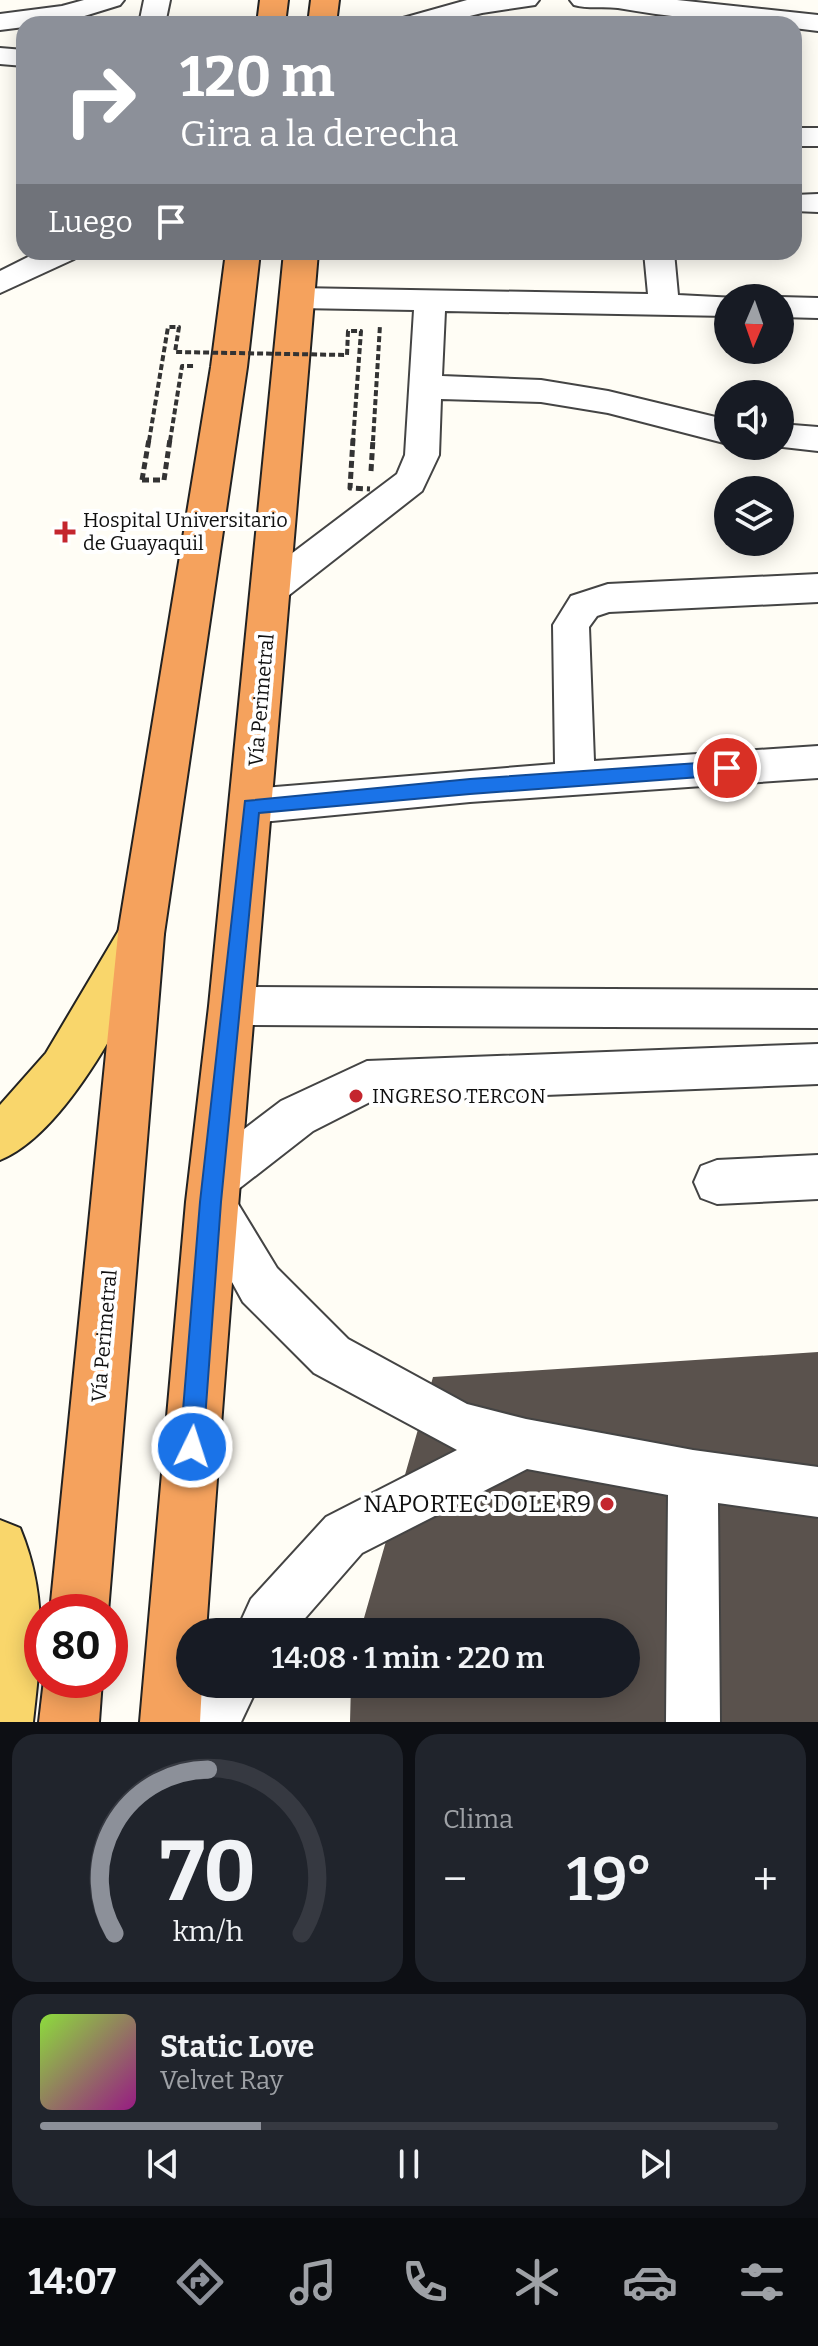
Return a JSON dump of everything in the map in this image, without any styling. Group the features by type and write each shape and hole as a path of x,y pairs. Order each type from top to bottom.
{"highway":[{"name":"Vía Perimetral","path":"81,1594 141,934 229,367 242,260"},
{"name":"Vía Perimetral","path":"170,1722 212,1192 251,806 300,260"},
{"path":"69,1722 71,1698"}],"main road":[{"path":"0,1136 17,1123 61,1073 141,934"},
{"path":"0,1548 7,1566 13,1639 3,1722"}],"street":[{"path":"49,16 111,0"},
{"path":"432,16 495,2 526,0"},
{"path":"583,0 623,1 756,16"},
{"path":"0,283 47,260"},
{"path":"660,260 664,305"},
{"path":"296,310 430,301 714,306"},
{"path":"271,589 410,482 422,455 430,301"},
{"path":"794,307 818,308"},
{"path":"424,387 541,391 608,402 714,428"},
{"path":"794,437 818,439"},
{"path":"575,779 571,625 584,606 608,598 818,588"},
{"path":"251,806 818,762"},
{"path":"232,1006 818,1009"},
{"path":"818,1064 367,1082 297,1116 212,1192 260,1285 331,1356 459,1426 526,1444 693,1475 818,1492"},
{"path":"717,1182 818,1177"},
{"path":"270,1618 344,1535 526,1444"},
{"path":"693,1475 693,1722"},
{"path":"211,1722 224,1698"}],"path":[{"path":"296,310 380,325 371,474"},
{"path":"229,367 182,366 164,480 142,480 168,327 179,327 175,352 191,353 347,355 348,331 361,331 350,488 370,489"}],"building":[{"name":"NAPORTEC DOLE R9","path":"818,1352 818,1722 350,1722 351,1698 640,1698 640,1618 364,1618 433,1377"}],"place":[{"name":"Hospital Universitario de Guayaquil","path":"65,532"},
{"name":"INGRESO TERCON","path":"356,1096"},
{"name":"NAPORTEC DOLE R9","path":"607,1504"}],"route":[{"path":"192,1447 211,1202 251,806 470,786 727,768"}]}
